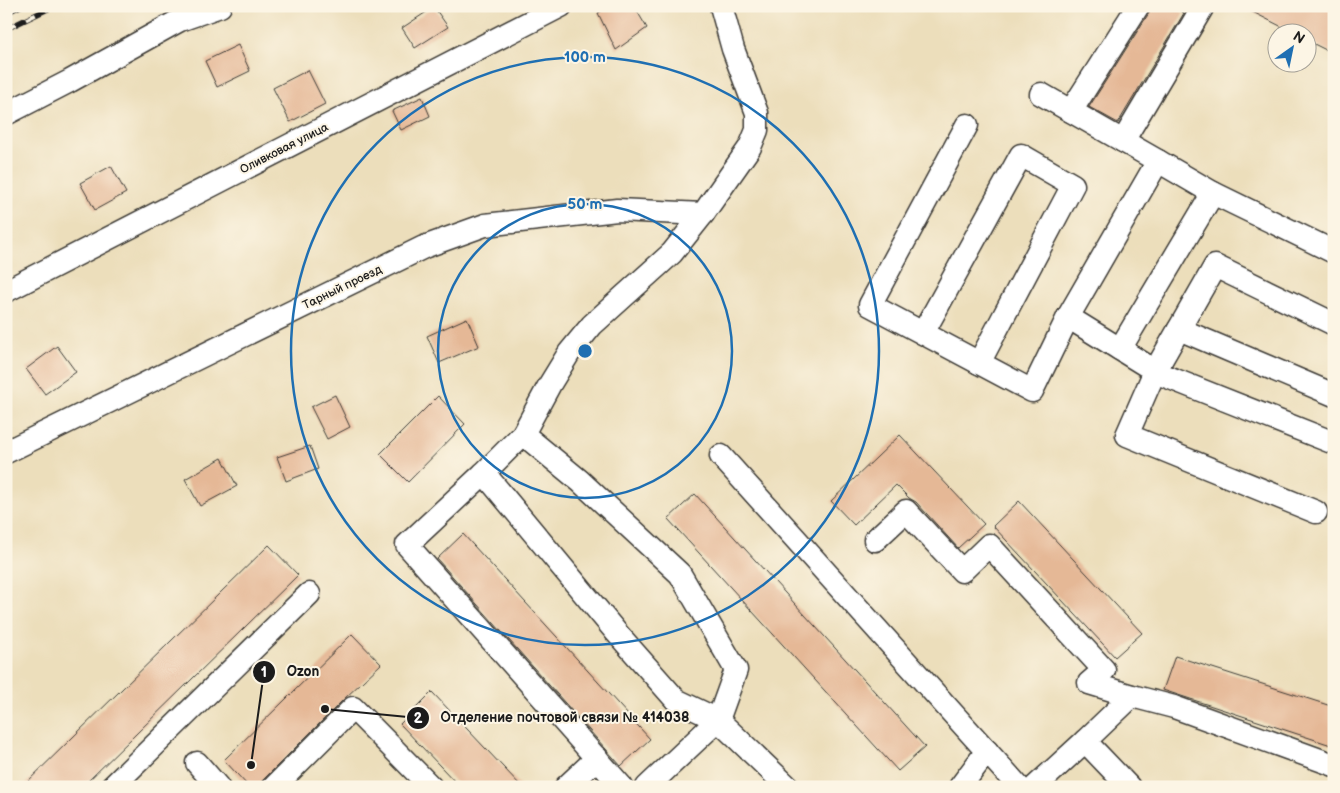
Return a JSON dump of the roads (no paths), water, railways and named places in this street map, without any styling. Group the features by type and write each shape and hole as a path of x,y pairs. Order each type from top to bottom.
{"street":[{"path":"6,114 180,20 220,6"},
{"name":"Оливковая улица","path":"6,291 561,6"},
{"path":"622,787 407,546 523,434 550,384 570,353 598,319 672,253 741,162 757,130 757,113 733,49 720,6"},
{"path":"1071,111 1138,6"},
{"path":"1123,141 1202,8 1200,6"},
{"path":"1041,94 1213,193 1334,252"},
{"path":"967,125 870,305 1032,391 1068,317 1158,161"},
{"path":"923,333 1021,155 1073,185 979,363"},
{"path":"1120,349 1213,193"},
{"name":"Тарный проезд","path":"6,452 424,247 485,225 617,210 703,214"},
{"path":"1316,512 1128,435 1155,371 1215,266 1334,324"},
{"path":"1068,317 1155,371 1334,444"},
{"path":"1179,328 1334,395"},
{"path":"523,434 580,481 680,574 736,670 718,720 647,787"},
{"path":"721,456 1018,787"},
{"path":"484,473 616,632 676,700 718,720 788,787"},
{"path":"875,540 906,511 962,571 989,546 1104,670 1089,683 1174,707 1334,765"},
{"path":"112,787 309,594"},
{"path":"1035,787 1132,696"},
{"path":"274,787 353,708 431,787"},
{"path":"1085,741 1128,787"},
{"path":"960,787 987,751"},
{"path":"566,787 597,758"},
{"path":"197,763 218,787"}],"railway":[{"path":"6,13 20,6"},
{"path":"6,29 54,6"}],"place":[{"name":"Отделение почтовой связи № 414038","path":"325,709"},
{"name":"Ozon","path":"251,765"}]}
